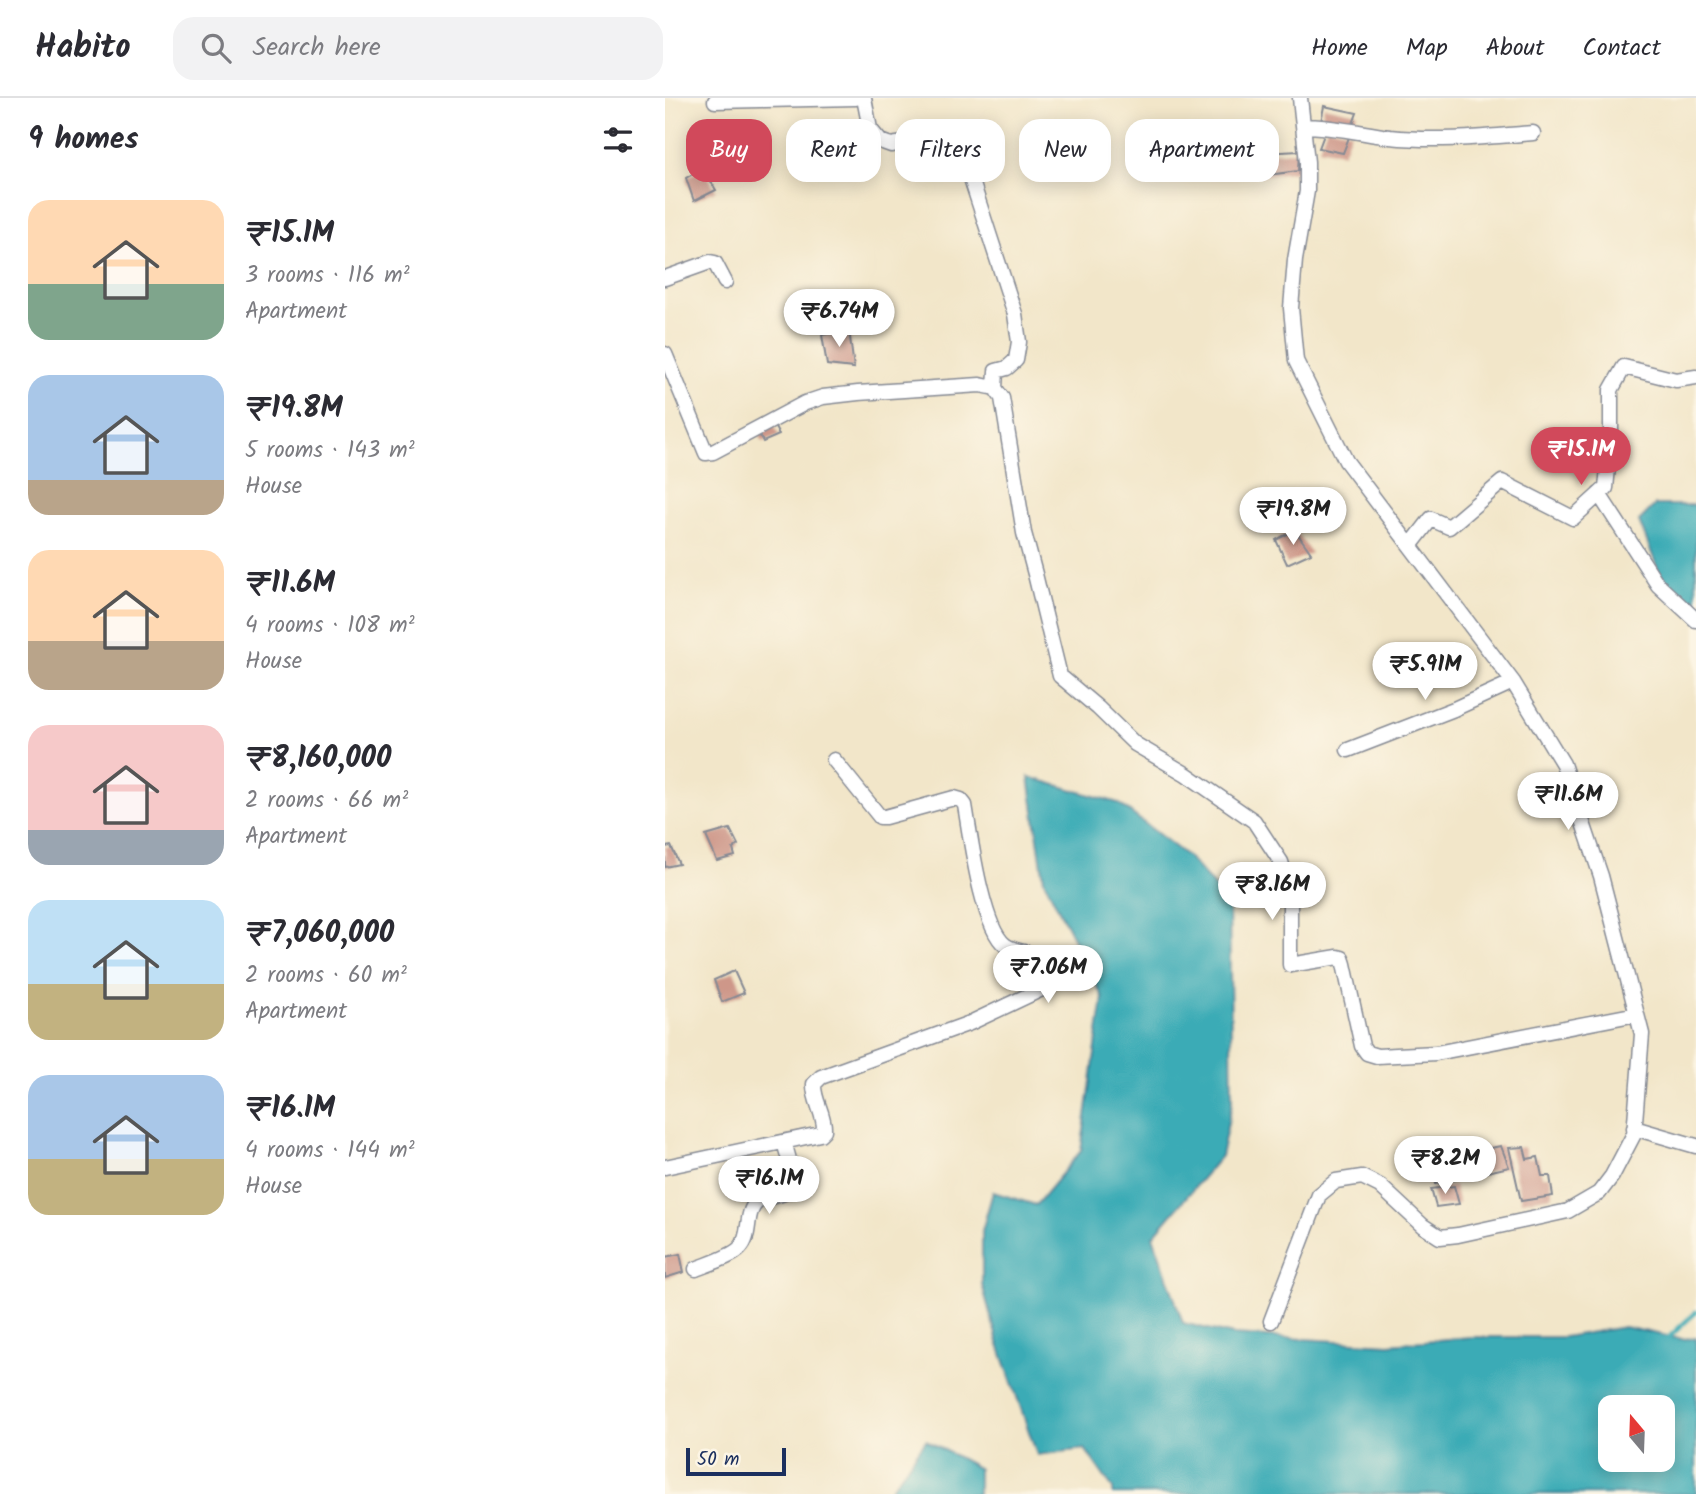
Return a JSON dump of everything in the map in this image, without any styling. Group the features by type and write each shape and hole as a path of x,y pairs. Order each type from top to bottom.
{"street":[{"path":"715,101 856,98"},
{"path":"864,98 870,129 880,141 891,145 942,137 954,139 967,166 1015,314 1019,342 1016,360 1007,368 996,371 995,388 1002,398 1024,533 1060,676 1135,744 1186,774 1254,821 1281,862 1290,892 1290,965 1342,958 1362,1046 1367,1053 1377,1056 1436,1053 1637,1014"},
{"path":"1271,1321 1319,1195 1336,1181 1362,1177 1380,1186 1423,1226 1440,1237 1568,1210 1599,1193 1612,1177 1634,1133 1642,1034 1601,876 1563,764 1513,682 1346,461 1296,361 1291,308 1295,260 1307,191 1307,162 1300,98"},
{"path":"1303,126 1326,126 1391,137 1450,140 1533,133"},
{"path":"665,278 710,262 715,264 725,282"},
{"path":"665,354 706,453 713,452 805,403 824,397 980,385 995,388"},
{"path":"1410,545 1431,519 1449,527 1502,482 1573,518 1606,488 1611,437 1611,390 1624,367 1676,380 1696,377"},
{"path":"1599,494 1658,585 1696,620"},
{"path":"1348,750 1454,709 1513,682"},
{"path":"665,1167 820,1134 824,1130 824,1123 814,1084 821,1077 970,1023 1063,979 1075,968 1075,964 1068,959 1013,950 1003,944 996,935 982,897 965,805 961,800 954,798 880,817 834,760"},
{"path":"1634,1128 1696,1146"},
{"path":"696,1269 738,1251 744,1244 754,1205 790,1189 794,1177 784,1142"}],"water":[{"path":"1655,505 1696,505 1696,615 1665,587 1639,521"},
{"path":"1029,777 1118,803 1188,857 1229,903 1232,1103 1221,1156 1153,1236 1183,1323 1233,1335 1389,1344 1471,1337 1564,1337 1624,1327 1681,1339 1696,1338 1696,1494 1113,1494 1113,1489 1085,1449 1037,1455 998,1342 982,1284 982,1231 993,1192 1036,1205 1081,1151 1103,998 1044,880"},
{"path":"926,1440 978,1468 978,1494 887,1494"}],"building":[{"path":"1324,106 1357,113 1351,129 1321,122"},
{"path":"1327,127 1351,132 1343,153 1319,148"},
{"path":"1299,151 1298,171 1279,174 1279,152"},
{"path":"687,182 711,182 716,190 694,201"},
{"path":"849,330 854,368 827,365 822,335"},
{"path":"773,424 779,435 763,442 757,430"},
{"path":"1295,530 1311,553 1287,564 1276,540"},
{"path":"730,829 738,845 733,849 735,856 717,861 706,836"},
{"path":"671,846 679,864 665,867 665,847"},
{"path":"734,971 744,993 722,1002 714,980"},
{"path":"1501,1146 1509,1167 1436,1184 1434,1159"},
{"path":"1524,1147 1527,1159 1538,1157 1542,1176 1550,1176 1553,1196 1521,1201 1509,1148"},
{"path":"1454,1186 1459,1204 1436,1207 1431,1189"},
{"path":"680,1254 684,1272 665,1278 665,1257"}],"waterway":[{"path":"1666,1340 1696,1312"}]}
